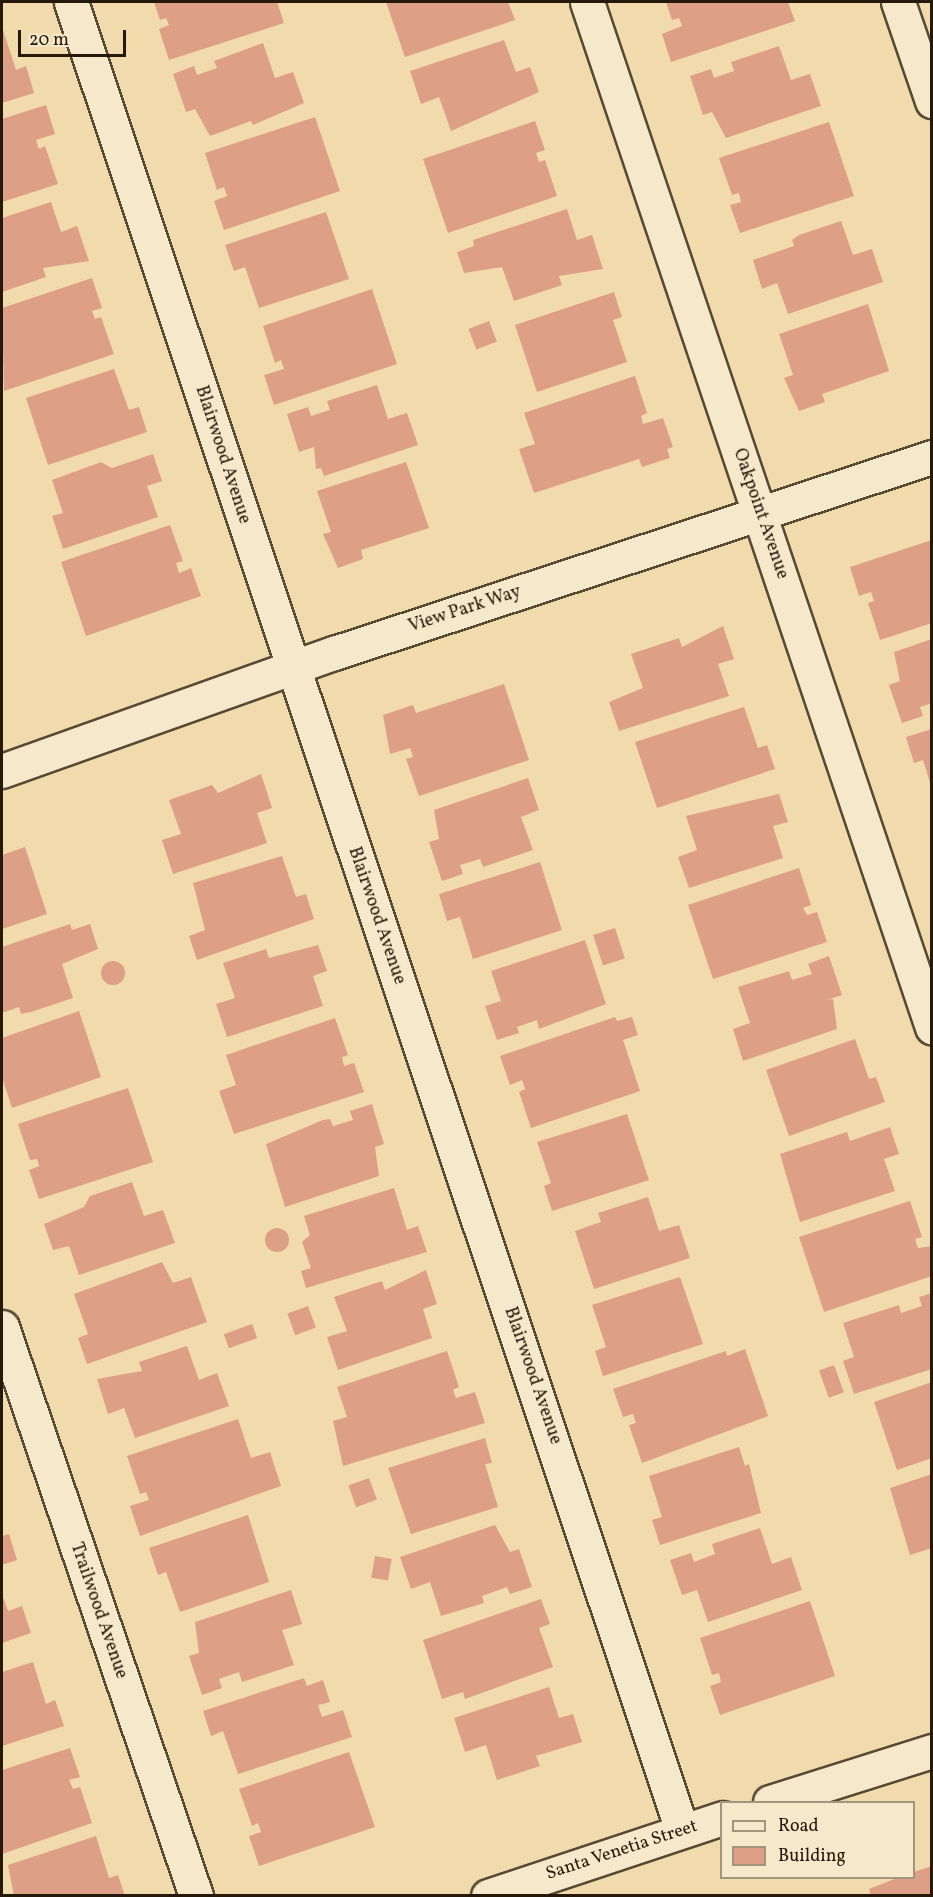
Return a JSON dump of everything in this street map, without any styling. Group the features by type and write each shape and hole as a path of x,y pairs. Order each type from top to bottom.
{"street":[{"name":"Blairwood Avenue","path":"71,2 682,1830"},
{"name":"Oakpoint Avenue","path":"587,2 932,1027"},
{"path":"898,2 932,100"},
{"name":"View Park Way","path":"2,771 292,667 932,457"},
{"name":"Trailwood Avenue","path":"2,1327 196,1896"},
{"path":"776,1801 932,1751"},
{"name":"Santa Venetia Street","path":"488,1896 720,1819"}],"building":[{"path":"154,2 277,2 284,23 169,60 159,29 169,25 166,18 160,20"},
{"path":"386,2 508,2 515,20 405,57"},
{"path":"666,2 788,2 795,21 671,62 662,34 682,26 679,18 672,20"},
{"path":"2,27 16,70 26,66 34,93 2,103"},
{"path":"504,40 516,72 530,67 539,92 451,131 439,97 421,104 410,71"},
{"path":"263,43 275,78 293,72 304,103 253,125 251,121 210,136 195,109 186,112 173,74 194,66 197,75 217,68 214,61"},
{"path":"779,46 791,80 810,74 821,106 726,138 712,112 703,115 690,76 711,69 714,78 734,71 731,62"},
{"path":"46,105 55,134 36,140 39,149 45,146 58,184 2,202 2,119"},
{"path":"315,117 340,191 224,230 214,201 227,196 224,187 217,190 205,153"},
{"path":"535,121 545,150 536,153 539,162 545,160 557,196 448,233 423,159"},
{"path":"829,122 854,196 740,233 730,205 741,202 739,193 732,195 719,158"},
{"path":"51,202 61,232 77,226 89,261 43,268 46,277 2,292 2,218"},
{"path":"567,209 577,240 592,235 603,269 559,276 562,285 514,301 502,267 464,273 457,252 474,246 473,240"},
{"path":"326,212 349,279 259,308 245,267 234,271 225,245"},
{"path":"841,221 853,255 872,249 883,282 788,314 777,283 762,289 753,260 794,246 792,240 799,235"},
{"path":"92,278 102,308 92,311 95,319 101,317 114,354 4,391 2,308"},
{"path":"372,289 397,364 274,405 264,375 284,369 281,360 275,363 263,326"},
{"path":"614,292 622,317 613,320 627,362 537,392 515,325"},
{"path":"868,304 889,371 822,394 825,402 799,411 784,378 793,375 779,334"},
{"path":"489,321 497,342 476,349 468,329"},
{"path":"114,369 129,410 139,407 147,432 48,465 26,398"},
{"path":"635,376 647,413 641,416 643,424 663,418 673,447 667,449 670,458 642,467 639,459 534,493 519,449 535,444 524,413"},
{"path":"377,385 388,419 407,413 418,445 324,476 321,468 316,469 314,447 299,452 287,414 308,407 311,416 330,410 327,401"},
{"path":"153,454 162,481 147,486 158,517 63,549 52,516 63,513 52,480 101,462 112,468"},
{"path":"406,462 429,528 361,550 363,559 338,568 323,534 331,532 317,491"},
{"path":"170,525 183,561 176,563 179,573 191,568 201,596 86,636 61,562"},
{"path":"932,540 932,623 880,640 868,603 874,601 871,592 859,596 850,567"},
{"path":"723,626 734,659 718,664 729,696 619,731 609,702 643,688 631,654 679,638 682,647"},
{"path":"932,639 932,703 920,707 923,716 902,723 889,685 900,681 894,652"},
{"path":"504,684 529,760 419,796 406,759 413,757 410,748 390,754 383,715 413,705 416,713"},
{"path":"744,707 758,748 767,745 775,769 657,808 635,742"},
{"path":"932,729 931,786 923,760 914,763 906,737"},
{"path":"261,774 272,808 257,813 267,843 173,874 162,840 181,834 169,800 212,785 218,793"},
{"path":"528,778 539,810 521,817 533,850 483,867 480,859 460,865 463,874 442,881 429,842 439,839 434,810"},
{"path":"779,794 788,822 773,826 783,858 689,888 678,857 697,850 686,816"},
{"path":"25,847 47,914 2,929 2,855"},
{"path":"282,856 296,897 306,894 314,919 197,960 189,936 205,930 193,883"},
{"path":"540,862 562,930 473,959 460,917 447,921 439,894"},
{"path":"799,868 811,905 803,908 807,915 817,912 827,942 713,979 688,905"},
{"path":"70,924 72,930 90,924 98,949 62,964 73,998 31,1012 21,1014 19,1007 2,1013 2,947"},
{"path":"615,928 625,958 603,966 593,935"},
{"path":"585,940 606,1004 539,1029 537,1020 517,1027 519,1033 497,1040 485,1006 501,1001 491,971"},
{"path":"318,945 327,971 313,976 323,1006 227,1037 216,1004 235,998 223,963 266,949 269,958"},
{"path":"829,956 842,995 827,1000 833,999 837,1029 743,1061 733,1029 750,1023 738,987 789,971 792,980 812,974 808,964"},
{"path":"113,961 122,964 125,973 122,982 113,985 104,982 101,973 104,964"},
{"path":"79,1011 101,1077 12,1108 2,1077 2,1038"},
{"path":"615,1017 617,1021 632,1017 638,1035 623,1040 640,1091 531,1128 519,1092 525,1089 522,1080 510,1085 500,1056"},
{"path":"335,1018 348,1055 342,1057 344,1066 354,1063 364,1092 234,1134 219,1091 236,1085 226,1055"},
{"path":"855,1039 869,1079 876,1077 885,1102 789,1136 766,1070"},
{"path":"128,1088 153,1162 39,1199 29,1170 39,1166 37,1159 30,1160 18,1124"},
{"path":"372,1104 384,1144 375,1147 379,1176 285,1207 266,1144 323,1120 330,1119 333,1126 353,1120 350,1111"},
{"path":"627,1114 649,1180 552,1211 544,1186 551,1183 537,1142"},
{"path":"890,1127 899,1154 884,1159 895,1191 800,1222 780,1154 847,1132 850,1141"},
{"path":"132,1182 144,1216 163,1210 175,1243 79,1275 69,1246 53,1250 44,1224 84,1207 90,1196"},
{"path":"394,1188 407,1230 418,1226 427,1252 306,1288 301,1271 311,1268 302,1242 310,1235 304,1216"},
{"path":"648,1197 659,1231 679,1225 690,1258 594,1289 575,1231 601,1222 598,1213"},
{"path":"910,1201 922,1237 915,1239 918,1248 932,1246 932,1276 824,1312 799,1237"},
{"path":"277,1228 285,1232 289,1240 285,1248 277,1252 269,1248 265,1240 269,1232"},
{"path":"162,1262 173,1283 191,1277 207,1322 87,1364 78,1338 88,1334 74,1294"},
{"path":"426,1270 437,1304 423,1309 432,1338 338,1370 327,1337 347,1331 334,1297 382,1281 385,1290"},
{"path":"680,1277 703,1344 603,1376 595,1351 606,1347 592,1305"},
{"path":"932,1293 932,1369 854,1394 843,1361 854,1357 843,1323 899,1305 901,1313 922,1306 919,1297"},
{"path":"308,1306 316,1328 295,1335 287,1314"},
{"path":"252,1324 257,1338 229,1348 224,1334"},
{"path":"187,1346 199,1380 217,1373 229,1406 135,1438 124,1408 108,1414 97,1379 142,1371 139,1362"},
{"path":"745,1349 768,1416 642,1463 629,1425 636,1423 633,1414 623,1417 613,1389 726,1351 727,1356"},
{"path":"447,1351 459,1387 453,1390 456,1398 475,1392 485,1423 343,1466 333,1421 347,1417 337,1387"},
{"path":"834,1365 844,1392 829,1398 819,1370"},
{"path":"932,1382 932,1458 897,1470 874,1402"},
{"path":"238,1419 251,1458 270,1452 281,1486 140,1536 130,1506 149,1500 146,1492 140,1494 127,1456"},
{"path":"485,1438 492,1463 485,1464 498,1507 411,1534 388,1468"},
{"path":"739,1447 745,1466 749,1464 761,1513 660,1545 652,1520 662,1517 649,1476"},
{"path":"932,1474 932,1548 910,1555 890,1488"},
{"path":"369,1478 377,1500 356,1507 348,1486"},
{"path":"248,1515 269,1582 180,1612 166,1572 158,1575 149,1548"},
{"path":"495,1525 510,1552 519,1549 532,1587 510,1594 507,1587 482,1596 484,1603 441,1616 430,1582 411,1589 400,1557"},
{"path":"760,1528 772,1564 791,1557 802,1590 708,1622 697,1590 682,1595 670,1560 691,1553 694,1562 715,1554 712,1544"},
{"path":"9,1534 17,1560 2,1565 2,1536"},
{"path":"375,1556 392,1559 388,1581 371,1578"},
{"path":"291,1590 302,1624 282,1630 294,1665 242,1682 239,1672 219,1679 222,1688 202,1695 189,1656 199,1653 195,1622"},
{"path":"2,1594 8,1611 22,1606 31,1633 2,1643"},
{"path":"541,1599 550,1624 539,1628 553,1667 465,1699 463,1692 442,1699 423,1640"},
{"path":"810,1601 835,1676 720,1715 710,1686 721,1682 719,1673 712,1675 700,1638"},
{"path":"33,1662 46,1704 55,1700 64,1726 2,1746 2,1672"},
{"path":"304,1678 307,1686 323,1680 330,1702 318,1705 322,1717 343,1710 352,1737 238,1774 223,1731 211,1736 203,1711"},
{"path":"549,1687 559,1718 573,1714 582,1742 536,1756 540,1766 497,1780 486,1745 465,1752 454,1718"},
{"path":"70,1748 80,1777 69,1780 73,1789 80,1787 92,1823 2,1854 2,1770"},
{"path":"349,1752 375,1827 259,1866 249,1836 261,1832 258,1823 252,1826 239,1789"},
{"path":"96,1836 109,1878 118,1875 125,1896 14,1896 8,1865"},
{"path":"932,1866 932,1896 871,1896 869,1889 894,1879 915,1879 915,1872"}]}
